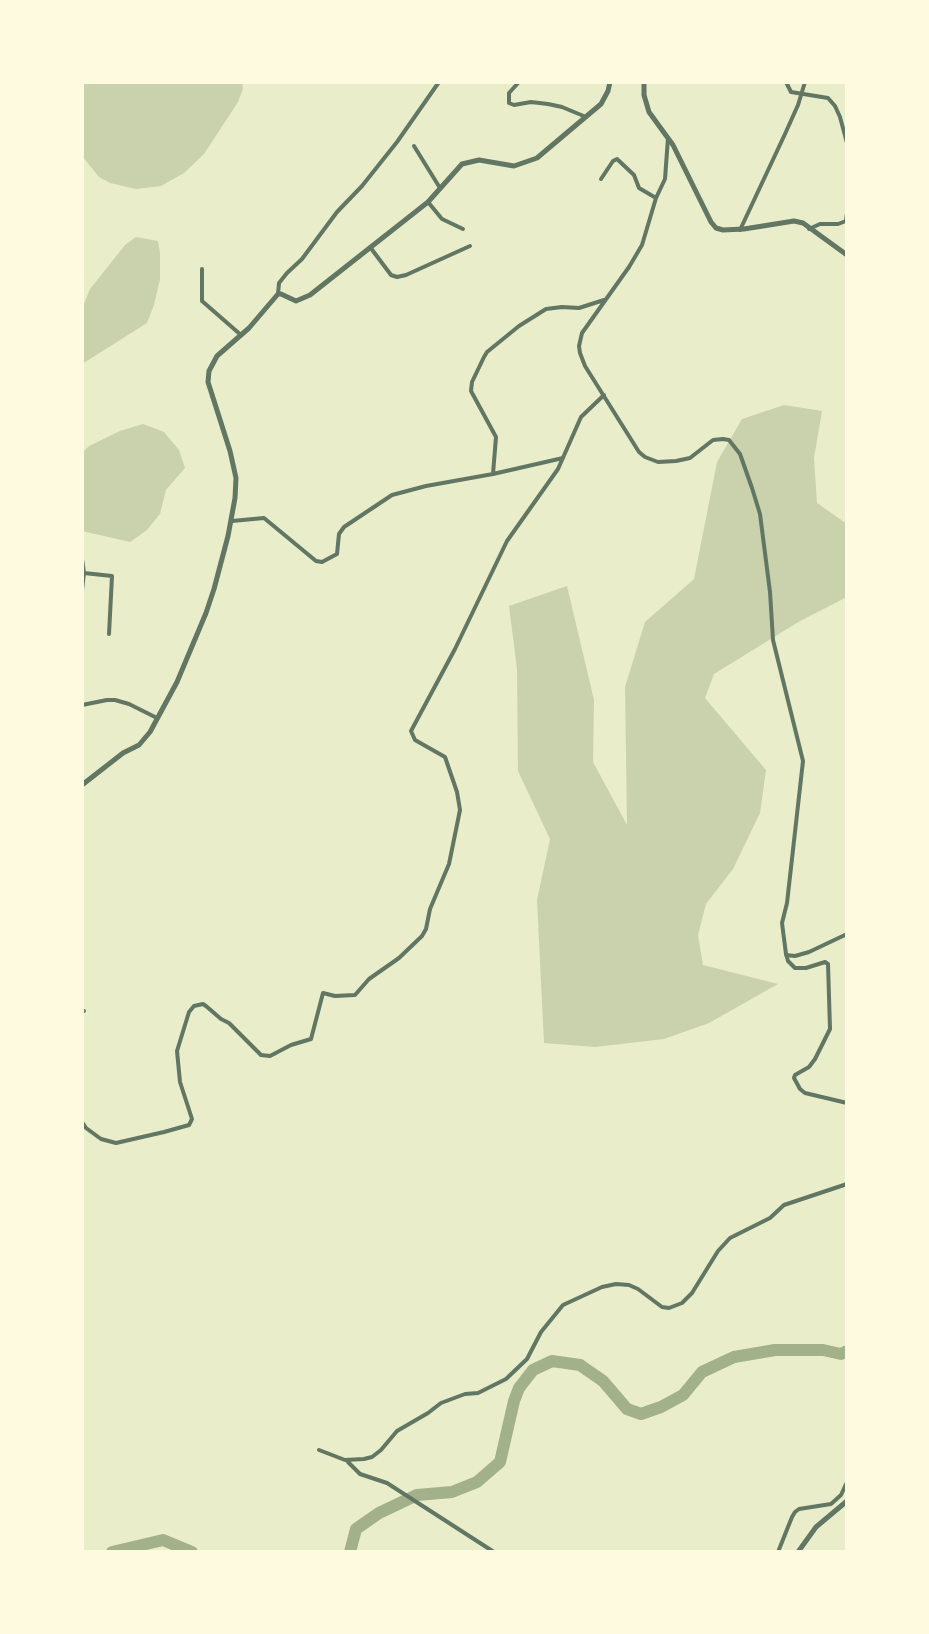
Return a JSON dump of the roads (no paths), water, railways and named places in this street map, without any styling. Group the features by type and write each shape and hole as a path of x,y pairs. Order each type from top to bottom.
{"street":[{"path":"82,785 123,753 139,745 150,732 177,682 217,579 236,478 209,389 211,366 217,356 256,320 278,294 279,283 371,175 439,82"},
{"path":"519,82 509,93 509,103 562,107 586,117"},
{"path":"278,294 292,300 303,299 428,202 458,166 488,161 514,166 537,158 604,99 610,82"},
{"path":"644,82 649,112 678,155 716,228 740,230 794,221 803,223 847,255"},
{"path":"786,82 791,92 828,98 835,106 847,143"},
{"path":"740,230 798,105 805,82"},
{"path":"668,138 665,179 642,245 582,333 579,346 585,366 635,447 645,457 658,462 690,458 706,443 723,439 733,444 740,454 760,514 773,640 803,761 794,851 782,923 786,955 795,968 828,964 830,1029 809,1067 794,1076 796,1084 805,1093 847,1103"},
{"path":"414,146 440,188"},
{"path":"601,179 613,161 618,159 634,175 639,188 656,198"},
{"path":"428,202 442,219 463,229"},
{"path":"809,229 820,224 846,221 847,213"},
{"path":"370,247 391,275 399,277 470,246"},
{"path":"202,269 202,301 241,335"},
{"path":"493,474 496,437 471,391 472,382 487,352 546,309 579,308 607,299"},
{"path":"82,1122 101,1139 116,1143 191,1123 180,1082 177,1051 189,1012 194,1006 203,1004 229,1023 258,1052 270,1056 311,1039 323,993 355,995 369,979 399,958 422,936 449,864 460,810 445,757 415,740 411,731 507,541 558,469 581,417 604,395"},
{"path":"230,521 264,518 316,561 322,562 337,554 339,534 344,527 388,497 426,486 563,458"},
{"path":"82,559 82,590"},
{"path":"84,573 112,576 109,634"},
{"path":"82,705 115,700 157,718"},
{"path":"786,955 797,956 809,952 847,934"},
{"path":"319,1450 348,1461 372,1457 397,1431 441,1403 465,1394 478,1393 506,1379 527,1359 541,1332 563,1305 602,1287 629,1285 662,1307 682,1303 730,1238 770,1218 784,1205 847,1184"},
{"path":"348,1461 360,1474 385,1482 494,1552"},
{"path":"778,1552 795,1512 831,1504 841,1495 847,1474"},
{"path":"798,1552 816,1527 847,1501"}],"waterway":[{"path":"350,1552 356,1529 379,1513 417,1495 452,1492 477,1482 500,1462 519,1388 533,1370 552,1361 580,1365 603,1381 627,1409 641,1414 683,1395 702,1372 734,1357 775,1350 823,1350 841,1354 847,1351"},
{"path":"112,1552 163,1540 192,1552"}]}
